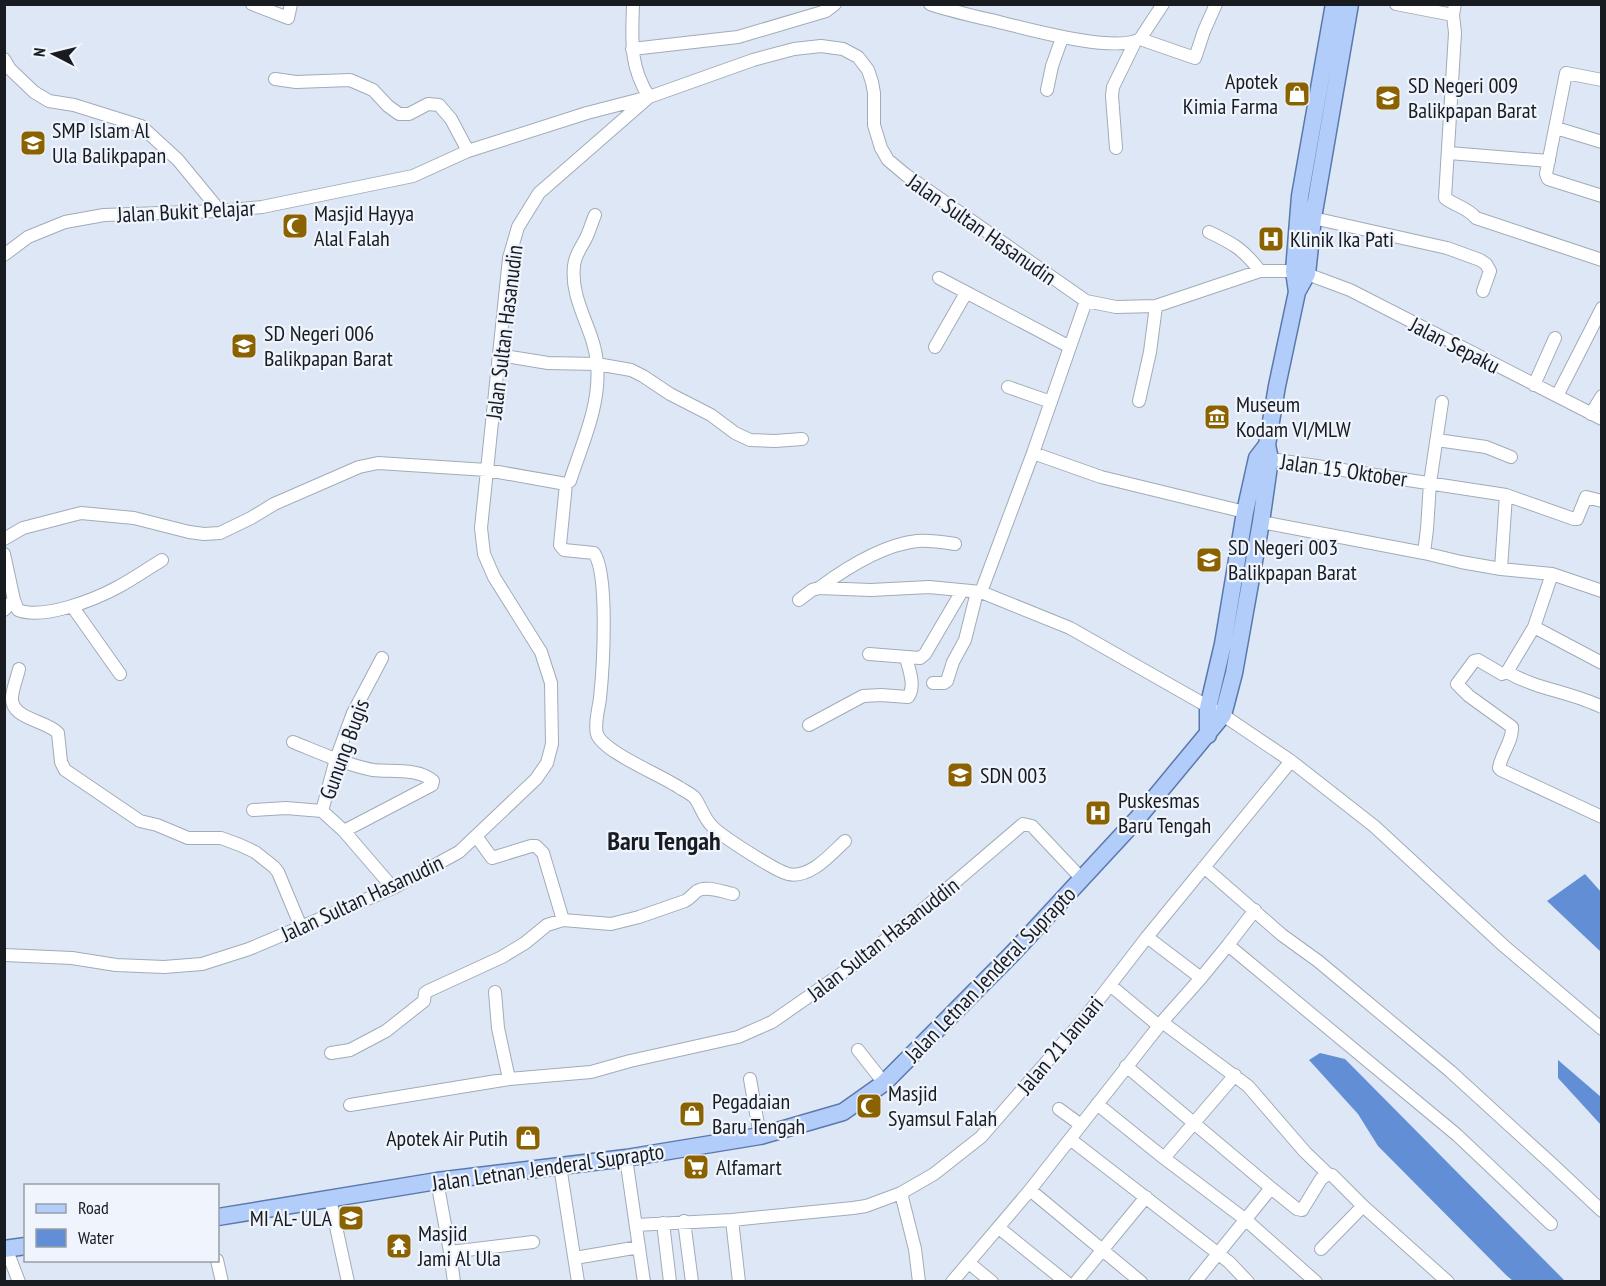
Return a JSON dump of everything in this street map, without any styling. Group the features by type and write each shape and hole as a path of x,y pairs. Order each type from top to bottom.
{"main road":[{"name":"Jalan Letnan Jenderal Suprapto","path":"1301,272 1300,196 1334,4"},
{"name":"Jalan Letnan Jenderal Suprapto","path":"219,1217 437,1181 626,1158 760,1136 843,1112 884,1083 1012,954 1082,879 1137,819 1208,735 1215,712 1234,673 1261,522 1265,454 1313,218 1350,4"},
{"name":"Jalan Letnan Jenderal Suprapto","path":"1215,712 1223,644 1245,512 1265,454"},
{"path":"5,1249 24,1246"}],"street":[{"path":"252,4 288,18 291,4"},
{"path":"633,4 632,49 638,79 649,97"},
{"path":"632,49 738,37 826,11 835,4"},
{"path":"930,4 975,10 1062,38 1108,43 1138,41 1196,58 1204,31 1216,4"},
{"path":"1116,148 1113,87 1138,41 1163,4"},
{"path":"1396,4 1454,10 1455,33 1445,198 1472,212 1476,218 1602,260"},
{"path":"1047,90 1052,66 1062,38"},
{"name":"Jalan Sultan Hasanudin","path":"4,955 72,958 116,965 164,967 202,964 249,949 393,888 459,852 536,779 547,763 552,744 551,683 541,652 494,577 484,554 481,528 509,258 518,227 538,193 649,97 753,60 795,49 821,46 843,49 858,57 870,76 874,93 876,137 888,160 1086,301 1116,307 1156,306 1260,271 1301,272"},
{"path":"4,59 10,69 34,92 49,101 74,105 141,126 178,160 220,211"},
{"path":"1602,80 1566,73 1546,174 1548,179 1602,196"},
{"path":"275,79 296,82 350,80 373,90 399,114 409,114 428,104 440,105 451,119 468,151"},
{"name":"Jalan Bukit Pelajar","path":"4,255 28,237 64,222 104,215 220,211 284,204 325,193 413,176 468,151 587,113 649,97"},
{"path":"1556,128 1602,142"},
{"path":"1449,153 1549,161"},
{"path":"595,215 586,239 577,254 573,282 580,309 592,337 597,364 597,390 593,411 570,481 566,484 560,545 564,550 594,554 598,565 604,630 596,727 600,739 617,753 678,786 696,799 699,808 712,827 783,872 802,873 816,866 845,841"},
{"path":"1313,218 1447,248 1480,260 1490,271 1483,291"},
{"path":"1209,232 1236,245 1248,254 1260,271"},
{"name":"Jalan Sepaku","path":"1301,272 1350,290 1596,416"},
{"path":"939,278 1070,346"},
{"path":"935,347 966,292"},
{"path":"933,683 944,683 948,678 953,662 965,640 979,592 1033,453 1086,301"},
{"path":"1139,401 1150,352 1156,306"},
{"path":"1557,396 1602,308"},
{"path":"1534,385 1555,338"},
{"path":"499,355 548,363 597,364 631,370 750,440 802,439"},
{"path":"1008,387 1051,402"},
{"path":"1596,416 1602,396"},
{"path":"1424,553 1430,483 1442,402"},
{"path":"1437,440 1486,447 1511,457"},
{"path":"1033,453 1101,477 1245,512"},
{"name":"Jalan 15 Oktober","path":"1265,454 1506,495 1574,519 1577,519 1580,514 1586,497 1602,501"},
{"path":"4,539 23,528 81,513 134,518 189,532 204,534 220,532 251,518 274,504 359,467 378,463 487,470 566,484"},
{"path":"1501,569 1506,495"},
{"path":"1261,522 1461,562 1552,574 1602,591"},
{"path":"819,588 848,567 877,553 915,541 955,544"},
{"path":"4,554 14,600 18,610 27,614 72,606 117,588 162,560"},
{"path":"1552,574 1534,627 1507,672 1502,674 1478,660 1474,661 1457,684 1469,696 1512,727 1513,733 1500,760 1499,768 1504,773 1602,817"},
{"path":"799,600 812,590 819,588 871,590 949,588 979,592 1070,628 1215,712 1291,761 1374,826 1504,946 1602,1029"},
{"path":"869,654 920,658 925,654 962,591"},
{"path":"4,610 14,600"},
{"path":"72,606 120,674"},
{"path":"1534,627 1602,663"},
{"name":"Gunung Bugis","path":"382,658 353,713 336,759 322,811 344,831 393,888"},
{"path":"809,725 863,696 908,697 911,695 906,658"},
{"path":"19,669 12,697 13,705 22,714 52,728 58,734 60,762 65,770 140,821 157,825 188,838 221,838 255,852 278,872 300,927"},
{"path":"1507,672 1532,684 1588,700 1602,707"},
{"path":"293,742 372,770 419,774 431,778 432,785 344,831"},
{"name":"Jalan 21 Januari","path":"636,1225 732,1220 866,1206 902,1192 934,1174 981,1137 1083,1020 1147,937 1291,761"},
{"path":"253,810 286,808 322,811"},
{"name":"Jalan Sultan Hasanuddin","path":"510,1079 591,1072 738,1037 772,1022 851,967 913,918 1023,824 1032,826 1082,879"},
{"path":"476,836 492,858 531,846 540,849 562,920"},
{"path":"1204,867 1429,1053 1602,1212"},
{"path":"331,1053 350,1050 386,1031 424,1001 425,993 428,991 502,957 525,943 547,925 562,920 611,924 686,901 705,888 733,894"},
{"path":"952,1281 999,1228 1126,1066 1255,910"},
{"path":"1147,937 1201,978"},
{"path":"1228,945 1457,1135 1551,1224"},
{"path":"1110,985 1248,1086 1305,1152 1448,1281"},
{"path":"350,1105 510,1079 498,1028 495,992"},
{"path":"858,1050 884,1083"},
{"path":"1126,1066 1297,1209 1302,1210 1321,1179 1328,1174"},
{"path":"1164,1158 1235,1075"},
{"path":"750,1079 760,1136"},
{"path":"1097,1104 1246,1220 1316,1281"},
{"path":"1059,1109 1081,1125"},
{"path":"1070,1138 1218,1254 1248,1281"},
{"path":"626,1158 644,1281"},
{"path":"560,1167 578,1281"},
{"path":"437,1181 453,1281"},
{"path":"1195,1281 1271,1188"},
{"path":"1030,1190 1141,1281"},
{"path":"902,1192 915,1249 919,1281"},
{"path":"1076,1281 1146,1197"},
{"path":"330,1199 348,1281"},
{"path":"1321,1249 1363,1206"},
{"path":"732,1220 739,1281"},
{"path":"684,1221 692,1281"},
{"path":"663,1223 670,1281"},
{"path":"999,1228 1066,1281"},
{"path":"450,1252 533,1242"},
{"path":"575,1258 639,1247"},
{"path":"5,1249 19,1281"},
{"path":"217,1262 222,1281"},
{"path":"969,1263 992,1281"}],"water":[{"path":"1585,874 1601,892 1601,952 1547,901"},
{"path":"1320,1053 1345,1059 1565,1281 1513,1281 1506,1275 1378,1146 1358,1114 1309,1060"},
{"path":"1558,1060 1601,1097 1601,1125 1558,1078"}],"place":[{"name":"Apotek Kimia Farma","path":"1297,94"},
{"name":"SD Negeri 009 Balikpapan Barat","path":"1388,98"},
{"name":"SMP Islam Al Ula Balikpapan","path":"33,143"},
{"name":"Masjid Hayya Alal Falah","path":"295,226"},
{"name":"Klinik Ika Pati","path":"1271,239"},
{"name":"SD Negeri 006 Balikpapan Barat","path":"244,346"},
{"name":"Museum Kodam VI/MLW","path":"1217,417"},
{"name":"SD Negeri 003 Balikpapan Barat","path":"1209,560"},
{"name":"SDN 003","path":"960,775"},
{"name":"Puskesmas Baru Tengah","path":"1098,813"},
{"name":"Masjid Syamsul Falah","path":"869,1106"},
{"name":"Pegadaian Baru Tengah","path":"692,1114"},
{"name":"Apotek Air Putih","path":"528,1138"},
{"name":"Alfamart","path":"696,1167"},
{"name":"MI AL- ULA","path":"351,1218"},
{"name":"Masjid Jami Al Ula","path":"399,1246"}],"district":[{"name":"Baru Tengah","path":"664,841"}]}
